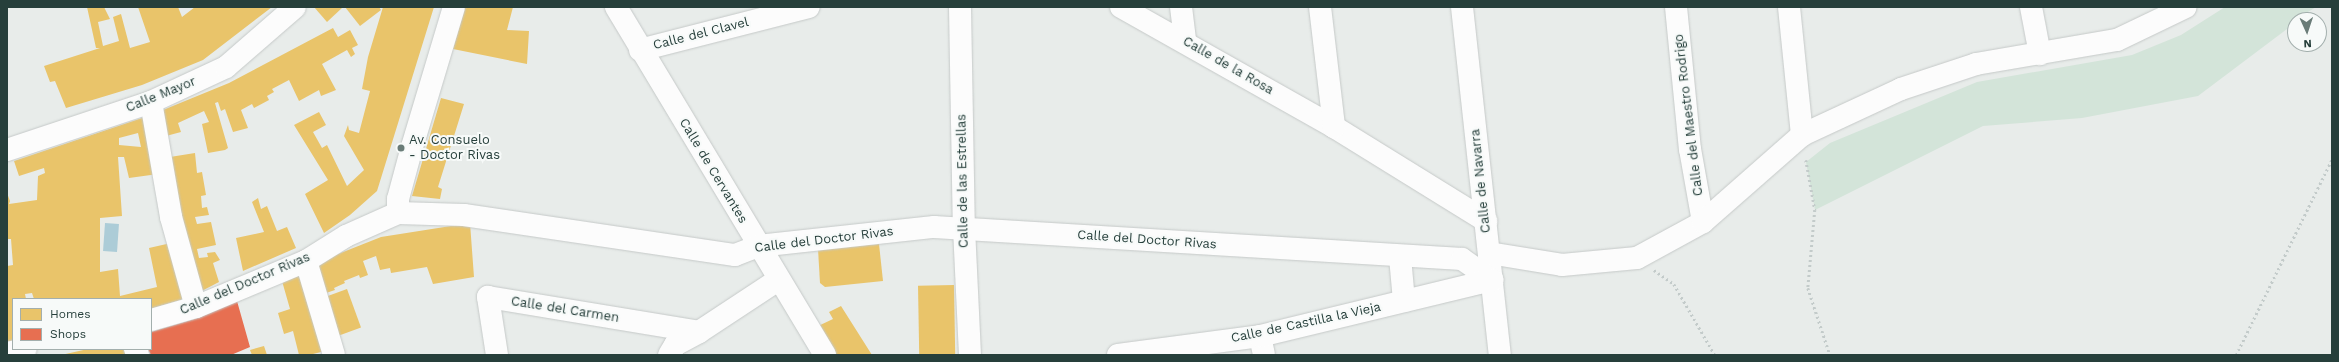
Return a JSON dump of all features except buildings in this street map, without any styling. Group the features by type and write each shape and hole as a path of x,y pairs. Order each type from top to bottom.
{"street":[{"name":"Calle Mayor","path":"7,150 151,102 226,67 295,7"},
{"path":"398,213 398,199 402,184 454,7"},
{"name":"Calle de Cervantes","path":"616,7 640,50 778,280 819,353"},
{"name":"Calle del Clavel","path":"640,50 809,7"},
{"name":"Calle de las Estrellas","path":"960,7 964,228 970,355"},
{"name":"Calle de la Rosa","path":"1121,7 1334,127 1486,221"},
{"path":"1181,7 1185,42"},
{"path":"1320,7 1334,127"},
{"name":"Calle de Navarra","path":"1462,7 1500,355"},
{"name":"Calle del Maestro Rodrigo","path":"1676,7 1690,149 1703,222"},
{"path":"1789,7 1802,135"},
{"path":"2031,7 2040,54"},
{"path":"1489,253 1562,265 1637,258 1703,222 1802,135 1901,89 1976,64 2117,40 2186,7"},
{"path":"151,102 170,217 196,307"},
{"name":"Calle del Doctor Rivas","path":"152,320 196,307 306,261 346,236 398,213 464,215 735,255 758,246 934,227 1400,257 1462,259 1492,280"},
{"path":"1400,257 1404,301"},
{"path":"306,261 334,355"},
{"path":"669,355 675,345 699,332 778,280"},
{"name":"Calle de Castilla la Vieja","path":"1118,355 1262,345 1404,301 1492,280"},
{"name":"Calle del Carmen","path":"496,355 488,298 699,332"},
{"path":"7,353 21,350"}],"path":[{"path":"1802,135 1815,210 1808,288 1830,355"},
{"path":"2236,355 2332,159"},
{"path":"1637,258 1674,284 1715,355"}],"green space":[{"path":"2225,7 2316,7 2308,12 2287,12 2287,29 2198,96 2082,118 1983,126 1815,210 1806,162 1830,143 1977,82 2132,55 2181,35"}],"water":[{"path":"105,223 119,224 117,252 103,251"}],"place":[{"name":"Av. Consuelo - Doctor Rivas","path":"401,148"}]}
